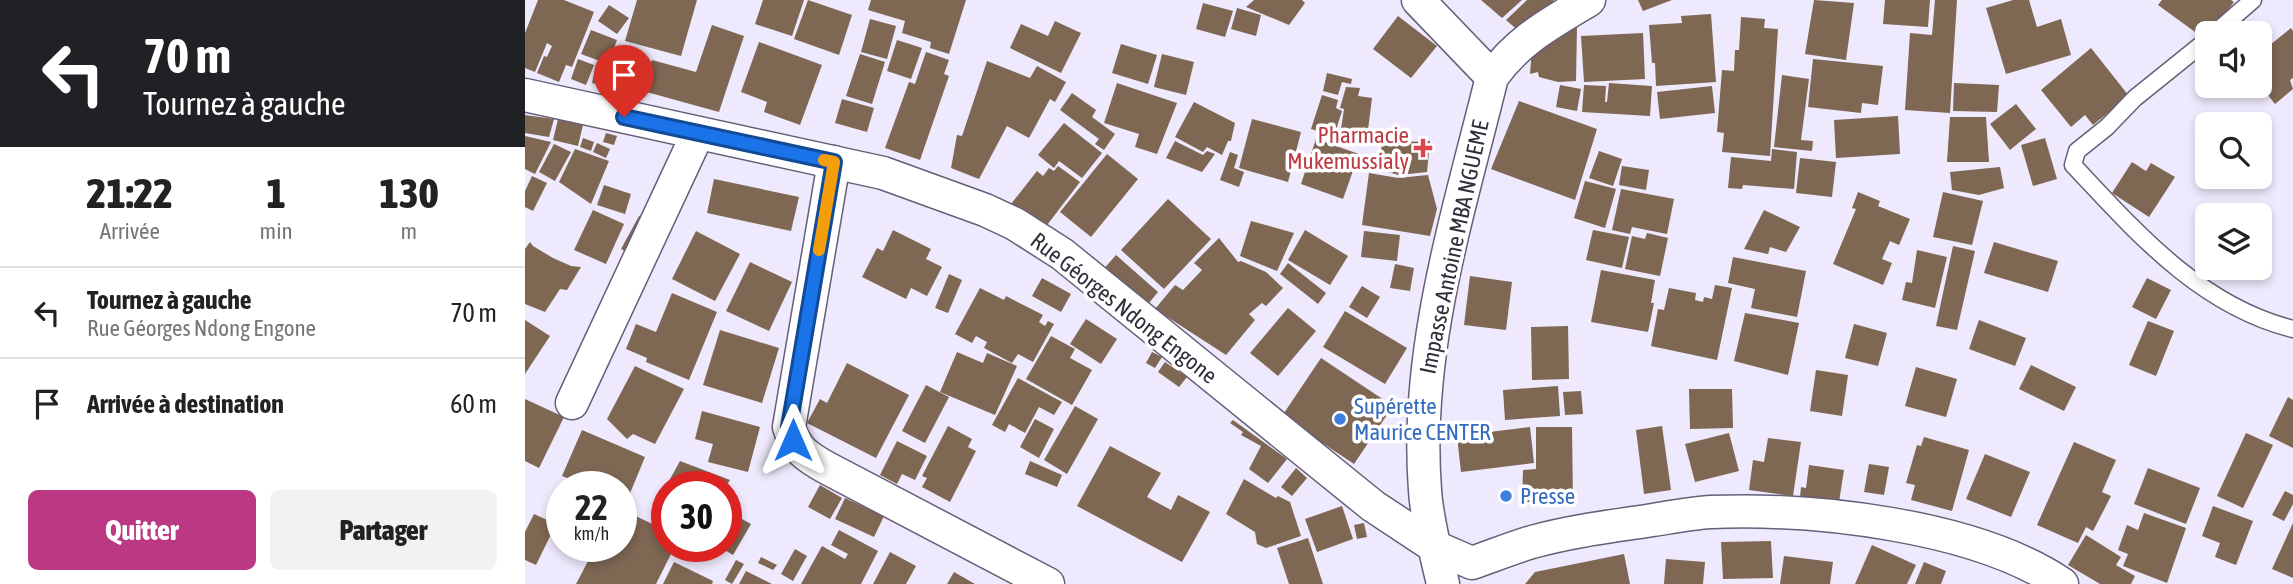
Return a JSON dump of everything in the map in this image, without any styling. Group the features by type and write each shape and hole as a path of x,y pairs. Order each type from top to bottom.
{"street":[{"path":"1418,0 1492,77 1507,56 1533,34 1589,0"},
{"name":"Impasse Antoine MBA NGUEME","path":"1443,584 1425,492 1424,389 1436,311 1492,77"},
{"name":"Rue Géorges Ndong Engone","path":"525,95 883,173 985,210 1015,224 1050,247 1373,506 1435,547 1472,563 1532,542 1633,523 1709,512 1802,514 1904,526 1957,539 2049,575 2062,584"},
{"path":"572,403 698,134"},
{"path":"834,162 789,427 793,440 803,454 819,464 1048,584"}],"lane":[{"path":"2229,21 2253,0"},
{"path":"2195,50 2135,98 2107,127 2077,151 2073,165 2168,262 2241,309 2293,329"}],"building":[{"path":"538,0 564,0 594,12 572,67 566,65 559,82 537,73 544,56 547,57 552,46 547,43 535,72 525,68 525,33"},
{"path":"637,0 697,0 681,56 625,41"},
{"path":"763,0 804,0 792,36 755,24"},
{"path":"808,0 852,15 839,55 794,39"},
{"path":"871,0 966,0 949,54 930,48 931,42 902,33 905,21 868,10"},
{"path":"1254,0 1302,0 1305,3 1289,25 1246,7"},
{"path":"1481,0 1522,0 1502,18"},
{"path":"1527,0 1553,0 1557,6 1520,32 1506,20"},
{"path":"1638,0 1672,0 1643,11"},
{"path":"1814,0 1854,3 1846,60 1805,54"},
{"path":"1885,0 1930,0 1928,27 1883,24"},
{"path":"1935,0 1957,0 1950,113 1905,110 1910,33 1932,35"},
{"path":"2013,0 2029,0 2037,27 2061,19 2071,55 2006,74 1986,8"},
{"path":"2162,0 2234,2 2220,21 2195,21 2195,32 2158,5"},
{"path":"1203,3 1233,11 1225,37 1196,29"},
{"path":"609,5 629,18 617,34 598,21"},
{"path":"1237,8 1261,15 1256,36 1231,29"},
{"path":"1711,14 1716,82 1656,86 1649,25 1682,23 1681,16"},
{"path":"1398,16 1437,46 1411,78 1373,49"},
{"path":"1741,17 1765,19 1764,28 1778,29 1770,156 1722,152 1724,133 1717,132 1722,70 1734,71 1735,50 1739,50"},
{"path":"870,19 896,26 887,59 861,52"},
{"path":"1055,21 1081,33 1061,73 1010,48 1021,24 1048,36"},
{"path":"712,25 744,36 719,112 643,91 652,60 696,72"},
{"path":"1577,26 1576,81 1558,82 1539,77 1538,72 1530,74 1532,48 1543,36"},
{"path":"2291,28 2293,78 2290,80 2293,89 2275,104 2270,98 2272,43"},
{"path":"591,30 617,40 608,64 581,54"},
{"path":"1643,33 1645,79 1584,82 1581,36"},
{"path":"897,40 922,48 911,79 887,71"},
{"path":"759,42 822,65 800,125 764,112 767,102 741,92"},
{"path":"1121,44 1157,55 1148,84 1112,73"},
{"path":"2091,48 2129,96 2093,125 2085,115 2071,127 2041,90"},
{"path":"926,52 949,60 944,74 949,76 920,160 885,148 909,82 915,84"},
{"path":"860,54 885,62 872,104 846,96"},
{"path":"1162,54 1194,62 1186,95 1154,87"},
{"path":"578,59 594,65 586,85 571,79"},
{"path":"1813,59 1883,66 1878,105 1862,103 1861,113 1808,107"},
{"path":"987,61 1030,78 1037,66 1066,82 1055,102 1050,99 1029,138 1007,126 979,179 951,168 957,135 962,136"},
{"path":"596,65 608,68 604,86 592,83"},
{"path":"1327,73 1352,79 1351,84 1342,82 1338,95 1323,91"},
{"path":"1782,75 1809,79 1801,140 1813,141 1812,151 1774,147"},
{"path":"1117,83 1177,103 1157,154 1135,147 1139,134 1104,123"},
{"path":"1609,83 1652,86 1650,116 1582,112 1584,85 1606,86 1607,102"},
{"path":"1954,83 1999,85 1997,112 1953,111"},
{"path":"1560,85 1581,89 1577,111 1556,107"},
{"path":"1712,86 1715,113 1660,119 1657,92"},
{"path":"1346,87 1360,88 1358,96 1372,98 1366,146 1339,143 1344,109 1340,108"},
{"path":"1072,93 1096,110 1092,117 1115,134 1104,150 1095,144 1099,139 1060,110"},
{"path":"1322,95 1338,100 1336,108 1342,111 1334,136 1311,129"},
{"path":"842,99 874,108 867,132 835,123"},
{"path":"1519,101 1597,129 1575,200 1491,169"},
{"path":"1194,102 1235,123 1231,141 1228,141 1222,155 1207,147 1203,152 1175,137"},
{"path":"2016,104 2036,129 2010,150 1990,124"},
{"path":"525,115 554,119 549,137 525,133"},
{"path":"1898,116 1900,154 1836,158 1834,120"},
{"path":"1950,117 1986,117 1989,162 1947,162"},
{"path":"558,119 583,125 578,146 553,140"},
{"path":"1252,119 1301,132 1288,182 1239,168"},
{"path":"1064,123 1102,153 1082,178 1059,161 1054,168 1038,155"},
{"path":"606,133 617,136 614,145 603,142"},
{"path":"525,136 551,142 535,174 525,169"},
{"path":"583,138 594,142 591,151 580,147"},
{"path":"2045,138 2057,179 2033,186 2021,145"},
{"path":"1316,139 1359,154 1343,199 1301,184"},
{"path":"1382,140 1430,141 1427,172 1399,175 1380,170"},
{"path":"1175,141 1203,155 1207,151 1215,154 1202,172 1166,158"},
{"path":"597,143 610,149 606,158 593,152"},
{"path":"554,144 571,152 555,181 539,172"},
{"path":"575,149 609,161 591,204 559,182"},
{"path":"1772,149 1797,152 1794,189 1743,185 1742,189 1728,188 1731,157 1771,161"},
{"path":"1599,151 1622,159 1613,186 1589,178"},
{"path":"1230,152 1238,155 1234,168 1244,172 1239,187 1220,180"},
{"path":"1107,154 1138,179 1091,237 1060,212"},
{"path":"1800,158 1836,162 1832,197 1796,193"},
{"path":"2132,162 2146,171 2151,163 2175,177 2149,217 2112,193"},
{"path":"1058,166 1080,182 1044,229 1011,204 1037,171 1043,176 1049,168 1054,171"},
{"path":"1622,166 1649,170 1646,190 1619,185"},
{"path":"2000,167 2004,188 1979,195 1952,190 1950,172"},
{"path":"1369,173 1398,178 1428,175 1437,209 1430,236 1362,225"},
{"path":"532,176 547,183 533,211 525,207 525,191"},
{"path":"714,179 799,197 791,231 707,213"},
{"path":"1585,181 1616,189 1605,228 1574,218"},
{"path":"604,185 631,194 625,214 597,205"},
{"path":"1621,189 1674,199 1667,234 1632,227 1630,234 1612,230"},
{"path":"1858,192 1880,201 1878,206 1910,219 1899,245 1890,241 1882,259 1892,263 1883,285 1833,264 1856,209 1852,208"},
{"path":"1943,192 1983,201 1972,245 1933,237"},
{"path":"1168,199 1211,239 1164,289 1121,250"},
{"path":"593,210 624,224 606,264 574,250"},
{"path":"1764,210 1800,227 1786,252 1770,247 1768,254 1744,249"},
{"path":"639,216 651,222 634,256 621,249"},
{"path":"1251,221 1294,233 1277,271 1240,256"},
{"path":"893,230 931,249 926,259 942,267 927,296 911,288 906,299 862,277 877,248 883,251"},
{"path":"1305,230 1348,256 1330,285 1288,260"},
{"path":"1593,230 1629,237 1622,268 1586,260"},
{"path":"696,231 740,254 715,301 672,279"},
{"path":"1364,231 1400,235 1397,261 1361,257"},
{"path":"1647,233 1668,238 1660,276 1625,269 1632,236 1645,239"},
{"path":"1219,238 1238,262 1266,272 1283,288 1266,306 1262,303 1249,314 1255,320 1226,355 1155,309 1175,285 1183,290 1202,270 1194,263"},
{"path":"530,242 553,258 571,266 581,267 567,290 560,289 545,312 525,304 525,249"},
{"path":"1994,242 2058,261 2048,292 1984,273"},
{"path":"1953,246 1975,251 1957,330 1936,326"},
{"path":"1917,250 1947,257 1935,308 1902,300 1906,282 1912,283"},
{"path":"1116,255 1158,292 1145,308 1102,271"},
{"path":"1733,257 1806,271 1797,317 1751,308 1755,289 1728,283"},
{"path":"750,262 792,282 769,331 726,311"},
{"path":"1288,263 1326,293 1318,304 1280,274"},
{"path":"1395,264 1414,268 1410,291 1390,288"},
{"path":"1601,270 1655,280 1648,332 1591,322"},
{"path":"949,274 962,280 948,313 935,308"},
{"path":"1470,276 1512,282 1506,330 1464,325"},
{"path":"1042,278 1071,294 1061,312 1032,296"},
{"path":"2147,278 2171,290 2156,319 2132,307"},
{"path":"1715,285 1732,288 1717,360 1651,346 1658,309 1664,310 1669,288 1696,293 1695,300 1703,302 1704,297 1712,299"},
{"path":"1362,286 1380,297 1367,318 1349,307"},
{"path":"980,288 1004,300 1006,296 1043,315 1039,322 1045,326 1048,321 1054,324 1033,362 1018,354 1012,363 984,348 987,342 976,336 972,343 955,334"},
{"path":"672,293 717,312 689,380 646,362 647,358 626,349 636,324 656,332"},
{"path":"1288,308 1316,331 1278,376 1250,353"},
{"path":"1345,311 1407,348 1385,384 1323,347"},
{"path":"1745,313 1799,323 1788,375 1734,361"},
{"path":"1086,319 1117,339 1101,364 1070,344"},
{"path":"525,320 550,336 525,374"},
{"path":"1979,320 2026,338 2015,366 1969,349"},
{"path":"2148,321 2174,331 2156,376 2129,365"},
{"path":"1854,324 1887,333 1878,366 1845,358"},
{"path":"1568,326 1569,379 1532,380 1531,327"},
{"path":"720,330 779,348 762,403 703,385"},
{"path":"1051,336 1075,349 1070,358 1092,370 1072,405 1026,379"},
{"path":"957,352 983,363 987,353 1017,366 995,415 940,392"},
{"path":"1152,352 1162,357 1155,368 1146,363"},
{"path":"1321,358 1393,406 1354,464 1282,416"},
{"path":"1165,362 1187,377 1179,387 1158,372"},
{"path":"847,363 909,395 876,458 807,423 820,399 827,403"},
{"path":"2031,365 2076,387 2064,411 2019,389"},
{"path":"635,366 684,389 655,444 633,434 627,439 607,419"},
{"path":"1916,367 1957,379 1946,417 1905,406"},
{"path":"1816,370 1848,375 1842,416 1810,411"},
{"path":"1018,378 1062,402 1054,415 1039,407 1025,433 1009,424 1005,432 992,425"},
{"path":"926,385 949,397 925,443 902,431"},
{"path":"1558,386 1560,416 1505,420 1503,390"},
{"path":"1689,389 1732,389 1733,428 1690,429"},
{"path":"1581,391 1583,414 1565,415 1563,392"},
{"path":"2288,397 2293,400 2293,448 2269,436"},
{"path":"525,399 564,417 539,468 525,461"},
{"path":"1075,406 1098,419 1067,474 1044,460"},
{"path":"702,411 760,427 748,472 708,462 713,444 695,439"},
{"path":"1035,419 1054,429 1039,458 1020,447"},
{"path":"1233,420 1287,459 1268,483 1249,469 1261,446 1241,435 1243,432 1230,423"},
{"path":"948,426 972,439 968,447 976,451 950,502 922,487 927,478 922,476"},
{"path":"1662,426 1671,490 1644,494 1636,430"},
{"path":"1530,427 1534,463 1461,472 1457,436"},
{"path":"1536,427 1572,427 1573,502 1522,502 1523,470 1536,469"},
{"path":"582,430 645,457 637,476 637,471 564,471"},
{"path":"1729,433 1739,471 1695,482 1685,444"},
{"path":"2246,433 2273,445 2243,508 2217,496"},
{"path":"1924,437 1969,450 1952,511 1911,500 1915,485 1906,483 1917,445 1921,446"},
{"path":"1768,438 1801,442 1793,496 1749,490 1753,460 1764,462"},
{"path":"897,441 927,456 915,480 902,474 897,484 880,475"},
{"path":"2074,442 2116,460 2102,492 2111,496 2093,531 2086,527 2078,543 2037,525"},
{"path":"1110,446 1161,473 1147,497 1171,510 1178,495 1210,512 1182,562 1077,506"},
{"path":"1985,454 2030,472 2011,517 1966,499"},
{"path":"680,461 706,471 674,471"},
{"path":"1030,461 1062,475 1057,487 1025,474"},
{"path":"1869,464 1889,467 1884,495 1864,492"},
{"path":"1809,465 1844,470 1839,502 1800,497 1801,487 1806,488"},
{"path":"1296,468 1307,478 1292,496 1281,487"},
{"path":"2148,468 2200,488 2186,524 2134,504"},
{"path":"1244,479 1276,498 1278,496 1290,502 1301,536 1266,548 1257,544 1255,532 1226,514"},
{"path":"820,485 842,498 830,519 808,507"},
{"path":"2285,491 2293,495 2293,504 2284,521 2272,515"},
{"path":"845,498 884,516 874,537 835,519"},
{"path":"1342,506 1353,539 1317,552 1305,519"},
{"path":"2213,506 2253,521 2236,565 2215,557 2220,543 2202,536"},
{"path":"2144,513 2186,528 2167,583 2123,566 2128,554 2118,550 2127,525 2138,530"},
{"path":"534,514 546,519 546,544 536,565 525,560 525,532"},
{"path":"637,517 651,523 651,562 667,562 656,584 576,584 588,562 637,562"},
{"path":"742,519 751,524 742,540"},
{"path":"1364,523 1367,537 1357,539 1354,525"},
{"path":"2293,523 2293,578 2272,569"},
{"path":"839,530 878,551 861,584 801,584 822,546 845,559 848,554 831,545"},
{"path":"2086,535 2121,557 2116,565 2135,576 2131,584 2100,584 2068,565"},
{"path":"1308,538 1323,584 1289,584 1277,548"},
{"path":"1771,541 1773,578 1723,579 1721,542"},
{"path":"1872,545 1916,565 1907,584 1855,584"},
{"path":"795,549 807,556 793,581 781,574"},
{"path":"890,552 916,566 906,584 873,584"},
{"path":"1624,554 1630,584 1525,584 1535,572"},
{"path":"1784,556 1833,562 1830,584 1780,584"},
{"path":"761,557 777,565 773,570 758,563"},
{"path":"1666,559 1705,562 1703,584 1664,584"},
{"path":"674,562 713,581 712,584 663,584"},
{"path":"735,562 744,564 732,584 725,580"},
{"path":"1924,562 1946,571 1941,584 1915,584"},
{"path":"746,571 772,584 739,584"},
{"path":"954,572 975,584 947,584"}],"slow traffic":[{"path":"819,250 834,162 824,160"}],"place":[{"name":"Pharmacie Mukemussialy","path":"1423,148"},
{"name":"Supérette Maurice CENTER","path":"1340,419"},
{"name":"Presse","path":"1506,496"}],"route":[{"path":"624,117 834,162 789,427 793,440"}]}
